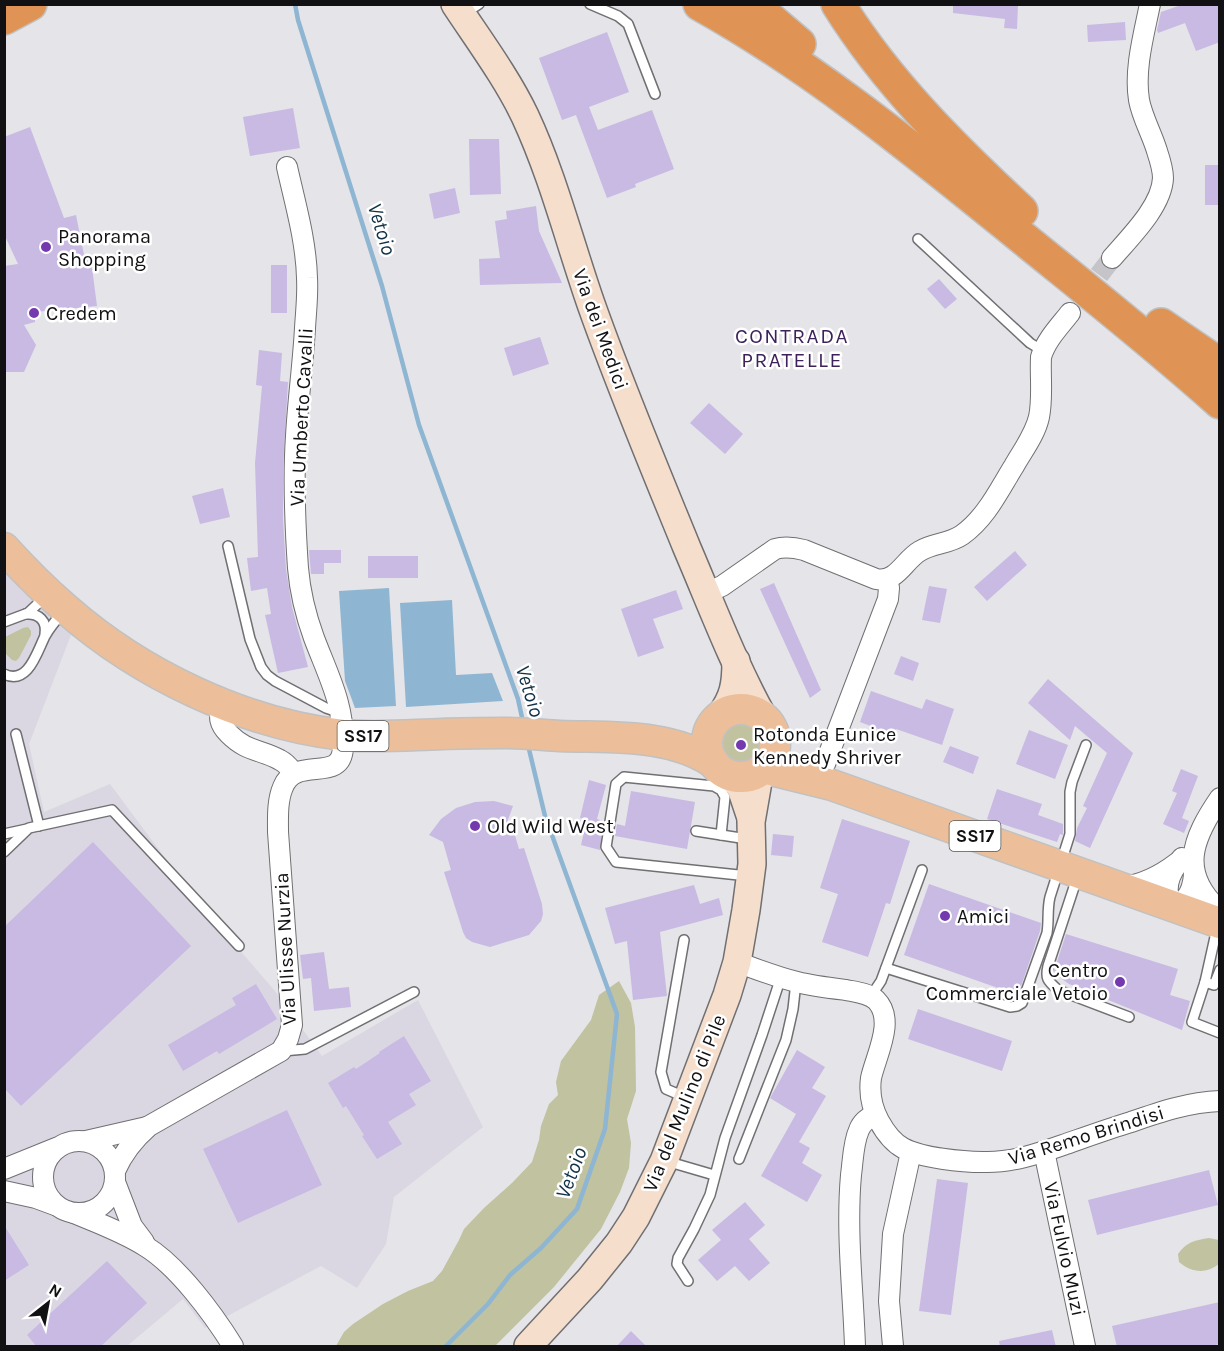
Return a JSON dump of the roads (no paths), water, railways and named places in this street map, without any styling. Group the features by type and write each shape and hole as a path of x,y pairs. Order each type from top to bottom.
{"highway":[{"path":"4,18 30,4"},
{"path":"700,4 733,22 818,78 1074,270 1160,324 1220,356"},
{"path":"752,4 1074,270"},
{"path":"838,4 856,32 901,89 976,168 1074,270 1220,402"},
{"path":"1160,324 1220,365"}],"main road":[{"path":"4,531 61,597"},
{"path":"4,548 61,597 139,652 215,700"},
{"name":"SS17","path":"215,700 281,722 316,730 342,723 381,737 507,733 643,739 686,734 699,730 733,710 751,710 769,726 796,760 829,775 1069,869 1175,908 1219,919"},
{"path":"717,719 710,730 707,742 710,755 722,769"},
{"path":"762,769 773,755 775,747 769,726"},
{"name":"SS17","path":"643,739 687,748 722,769 746,776 762,769 829,775"}],"street":[{"path":"1112,258 1143,222 1154,205 1163,179 1162,166 1139,99 1140,59 1150,4"},
{"name":"Via dei Medici","path":"465,8 524,114 548,175 591,304 633,418 706,593 769,726"},
{"name":"Via Umberto Cavalli","path":"287,167 302,233 307,280 294,466 299,570 306,613 332,683 342,723"},
{"path":"706,593 722,586 775,549 783,547 804,550 876,579 887,579 896,574 919,551 964,534 990,506 1033,434 1039,414 1041,357 1051,336 1070,313"},
{"path":"829,775 888,599 890,591 887,579"},
{"name":"Via dei Medici","path":"717,719 732,697 735,687 736,660"},
{"path":"215,700 221,723 226,732 245,747 279,759 293,773 301,770 327,769 334,765 344,749 342,723"},
{"name":"Via del Mulino di Pile","path":"722,769 741,788 748,806 752,831"},
{"name":"Via del Mulino di Pile","path":"528,1347 590,1279 619,1243 636,1217 664,1161 727,995 736,962 742,937 750,876 752,831 762,769"},
{"name":"Via Ulisse Nurzia","path":"115,1177 127,1148 149,1126 281,1051 288,1039 292,1025 278,811 283,788 293,773"},
{"path":"1219,919 1188,865 1193,846 1220,798"},
{"path":"1118,887 1138,884 1166,871 1188,865"},
{"path":"1175,908 1169,900 1167,886 1173,869 1188,865"},
{"path":"736,962 789,980 860,992 871,996"},
{"name":"Via Remo Brindisi","path":"871,996 881,1007 885,1021 872,1077 871,1102 883,1129 892,1140 911,1152 946,1159 1004,1161 1044,1151 1184,1105 1220,1101"},
{"path":"855,1347 849,1225 850,1185 860,1127 875,1114"},
{"name":"Via Ulisse Nurzia","path":"86,1142 149,1126"},
{"path":"4,1169 67,1143 76,1141 96,1145 111,1161 132,1226 147,1247"},
{"path":"55,1205 48,1196 42,1175 50,1154 58,1147"},
{"name":"Via Fulvio Muzi","path":"1044,1151 1085,1347"},
{"path":"893,1347 889,1301 892,1234 911,1152"},
{"path":"74,1213 85,1213 105,1202 111,1193 115,1177"},
{"path":"4,1191 55,1205 124,1234 147,1247 185,1282 208,1309 233,1347"}],"lane":[{"path":"590,4 618,16 628,24 656,93"},
{"path":"918,238 1030,343 1043,351"},
{"path":"228,546 250,639 261,667 270,678 330,709 342,723"},
{"path":"24,615 61,597"},
{"path":"4,674 17,676 27,670 52,626 61,597"},
{"path":"4,622 35,614 46,626 45,637"},
{"path":"16,734 34,827"},
{"path":"1086,745 1071,782 1069,869 1046,976 1058,990 1130,1017"},
{"path":"721,835 725,797 721,790 714,786 624,777 616,784 606,848 616,862 750,876"},
{"path":"4,834 112,810 238,946"},
{"path":"4,852 34,827"},
{"path":"696,831 721,835 752,831"},
{"path":"886,968 1010,1007 1017,1006 1024,999 1047,933 1049,923 1047,907 1069,869"},
{"path":"871,996 878,987 886,968 922,870"},
{"path":"1219,919 1205,982 1192,1023 1220,1033"},
{"path":"684,940 662,1072 666,1089 688,1099"},
{"path":"1205,982 1214,985 1220,970"},
{"path":"739,1159 786,1040 794,1009 789,980"},
{"path":"688,1281 677,1264 678,1258 710,1195 725,1138 762,1035 789,980"},
{"path":"281,1051 305,1049 414,992"},
{"path":"664,1161 714,1175"}],"water":[{"path":"389,588 396,706 355,708 345,681 339,591"},
{"path":"452,600 456,675 492,673 503,701 406,707 400,603"}],"waterway":[{"name":"Vetoio","path":"295,4 298,20 382,286 419,425 518,699 523,722"},
{"name":"Vetoio","path":"446,1346 488,1304 510,1275 541,1248 577,1209 605,1129 617,1014 545,816 528,745"}],"tunnel":[{"path":"1081,299 1112,258"}],"place":[{"name":"Panorama Shopping","path":"46,247"},
{"name":"Credem","path":"34,313"},
{"name":"Rotonda Eunice Kennedy Shriver","path":"741,745"},
{"name":"Old Wild West","path":"475,826"},
{"name":"Amici","path":"945,916"},
{"name":"Centro Commerciale Vetoio","path":"1120,982"}],"district":[{"name":"CONTRADA PRATELLE","path":"792,348"}]}
